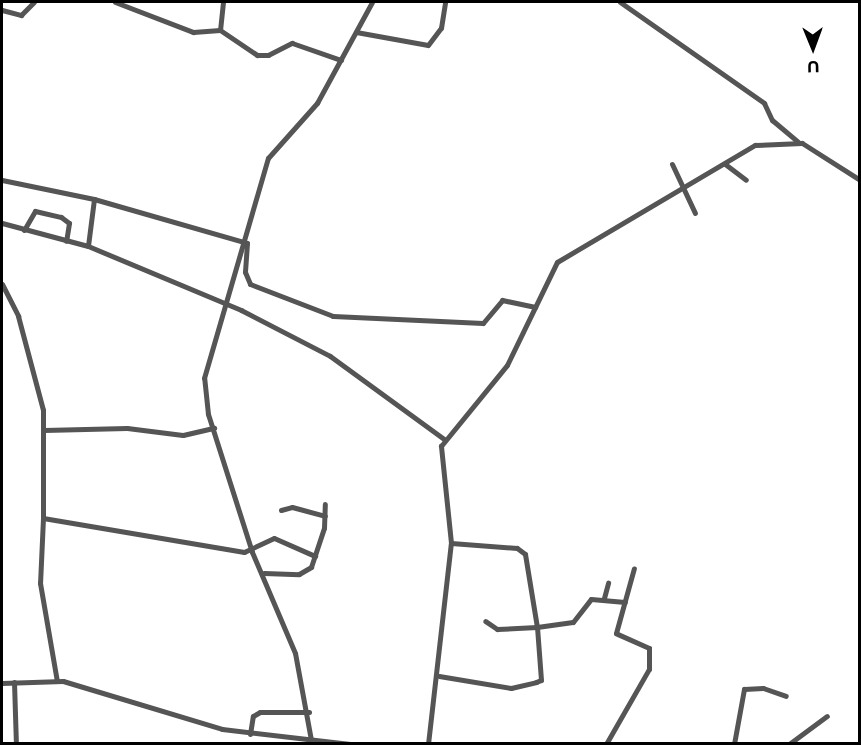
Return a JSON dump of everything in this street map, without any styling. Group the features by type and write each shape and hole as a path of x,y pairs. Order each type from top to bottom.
{"street":[{"path":"2,10 21,15 34,2"},
{"path":"115,2 193,32 220,30 257,55 268,56 292,43 341,60"},
{"path":"220,30 223,2"},
{"path":"311,740 309,712 286,626 264,573 252,552 214,428 204,378 223,303 268,158 317,103 372,2"},
{"path":"356,32 429,45 441,28 445,2"},
{"path":"620,2 764,103 772,120 798,142 860,180"},
{"path":"428,744 439,676 451,543 441,464 444,439 501,374 554,266 570,250 684,188 755,145 798,142"},
{"path":"672,164 695,213"},
{"path":"725,164 746,180"},
{"path":"2,180 94,199 242,242 249,247 244,272 250,284 333,316 483,323 502,300 535,307"},
{"path":"88,246 94,199"},
{"path":"24,230 35,211 61,217 69,223 66,241"},
{"path":"2,223 88,246 223,303 330,356 444,439"},
{"path":"2,284 25,339 44,430 40,583 57,681"},
{"path":"44,430 127,428 183,435 214,428"},
{"path":"264,573 302,574 315,556 325,516 325,504"},
{"path":"281,510 292,507 325,516"},
{"path":"43,518 252,552 274,538 315,556"},
{"path":"439,676 511,688 541,680 537,627 523,551 451,543"},
{"path":"606,744 649,669 649,648 616,633 634,568"},
{"path":"604,598 608,583"},
{"path":"485,621 497,628 537,627 573,622 587,601 604,598 626,602"},
{"path":"2,683 57,681 152,711 250,734 350,744"},
{"path":"14,682 16,744"},
{"path":"734,744 744,689 763,688 786,696"},
{"path":"250,734 253,716 260,712 309,712"},
{"path":"789,744 827,716"}]}
